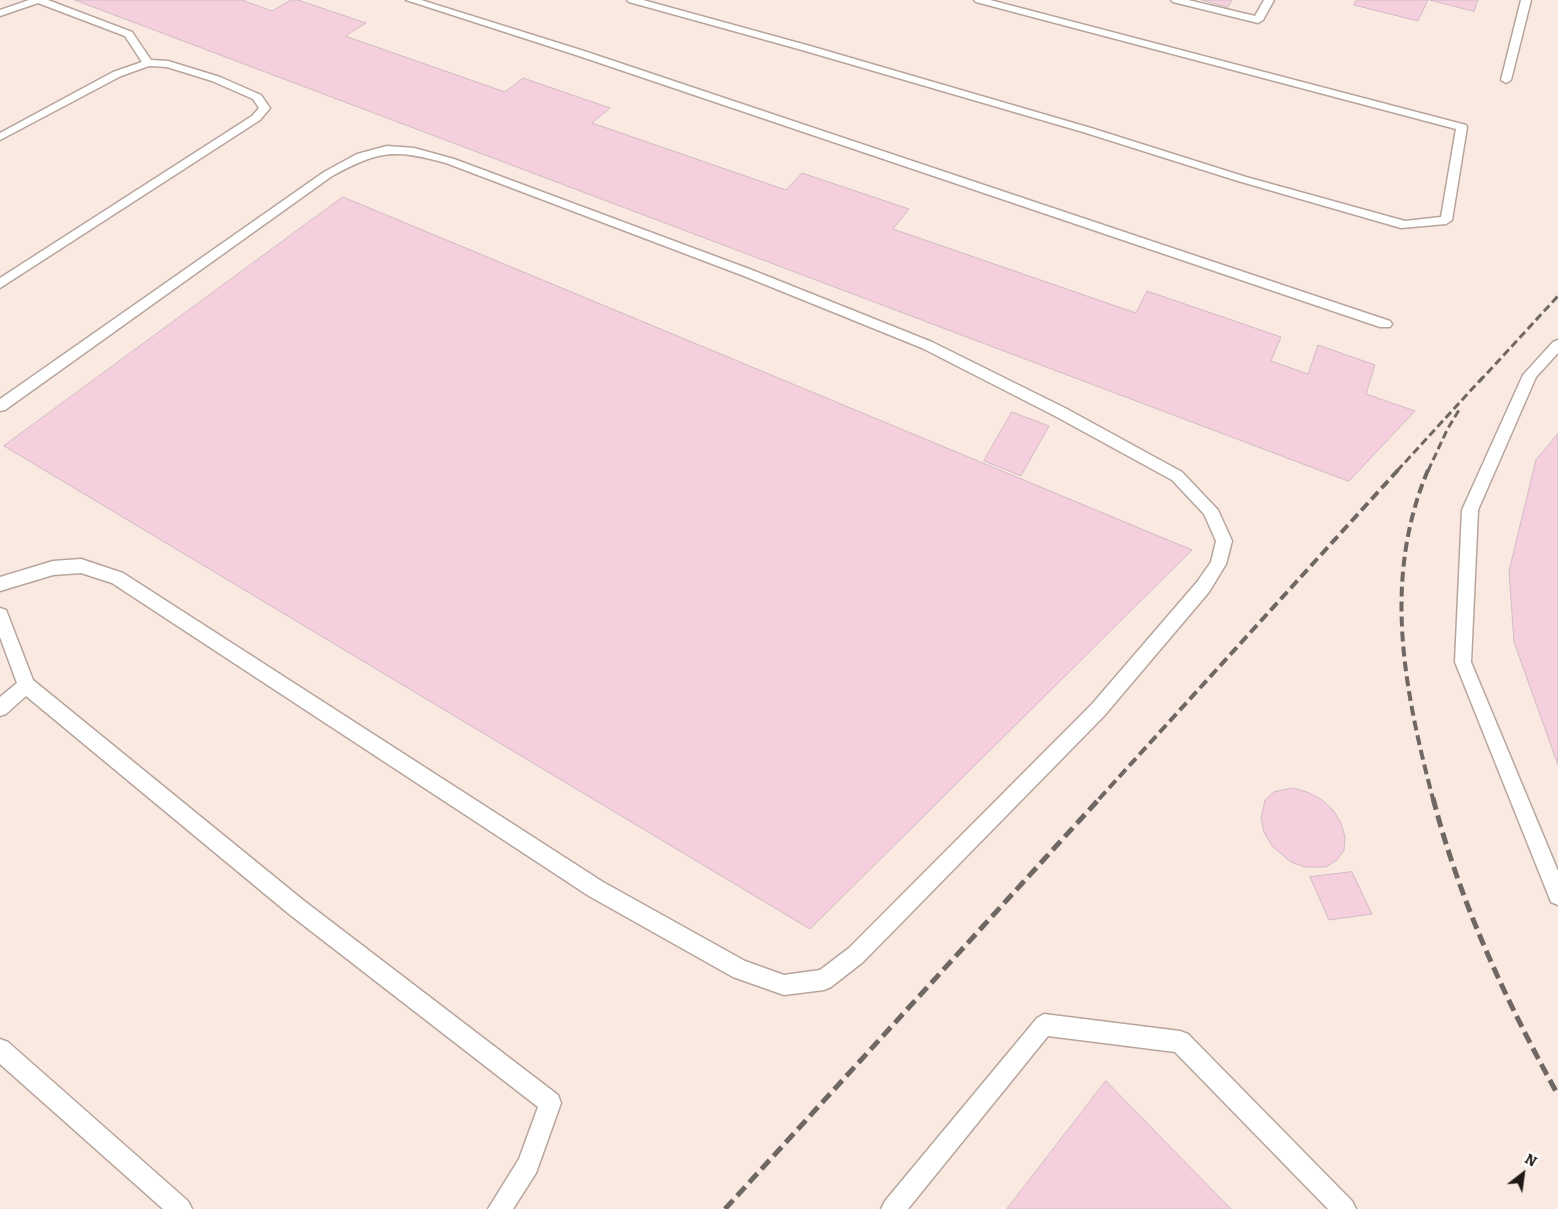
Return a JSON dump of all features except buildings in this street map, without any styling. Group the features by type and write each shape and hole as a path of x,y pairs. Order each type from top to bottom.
{"lane":[{"path":"0,13 39,0 129,34 148,63"},
{"path":"411,0 580,53 1385,324"},
{"path":"632,0 806,48 1087,130 1242,179 1405,225 1446,220 1462,128 979,0"},
{"path":"1176,0 1258,20 1269,0"},
{"path":"1506,80 1526,0"},
{"path":"0,137 117,74 148,63 168,64 216,79 257,97 265,108 256,118 0,284"},
{"path":"0,406 328,174 356,158 378,149 394,148 416,151 450,160 748,273 927,345 1060,412 1177,476 1210,510 1224,541 1218,564 1203,586 1098,710 862,948 824,980 784,985 740,970 596,888 117,578 80,566 53,568 0,584"},
{"path":"1558,345 1530,375 1470,510 1463,662 1558,895"},
{"path":"0,615 26,685 296,907 550,1103 528,1165 500,1209"},
{"path":"0,708 26,685"},
{"path":"893,1209 1044,1026 1180,1042 1344,1209"},
{"path":"0,1050 180,1209"}],"shaded area":[{"path":"0,0 1558,0 1558,1209 0,1209"}],"railway":[{"path":"1479,382 1558,296"},
{"path":"1397,471 1483,377"},
{"path":"1428,471 1447,430 1459,410"},
{"path":"1099,799 1398,470"},
{"path":"1428,470 1414,511 1405,552 1402,634 1414,717 1433,799"},
{"path":"725,1209 1100,798"},
{"path":"1433,798 1457,875 1486,951 1520,1024 1558,1095"}]}
